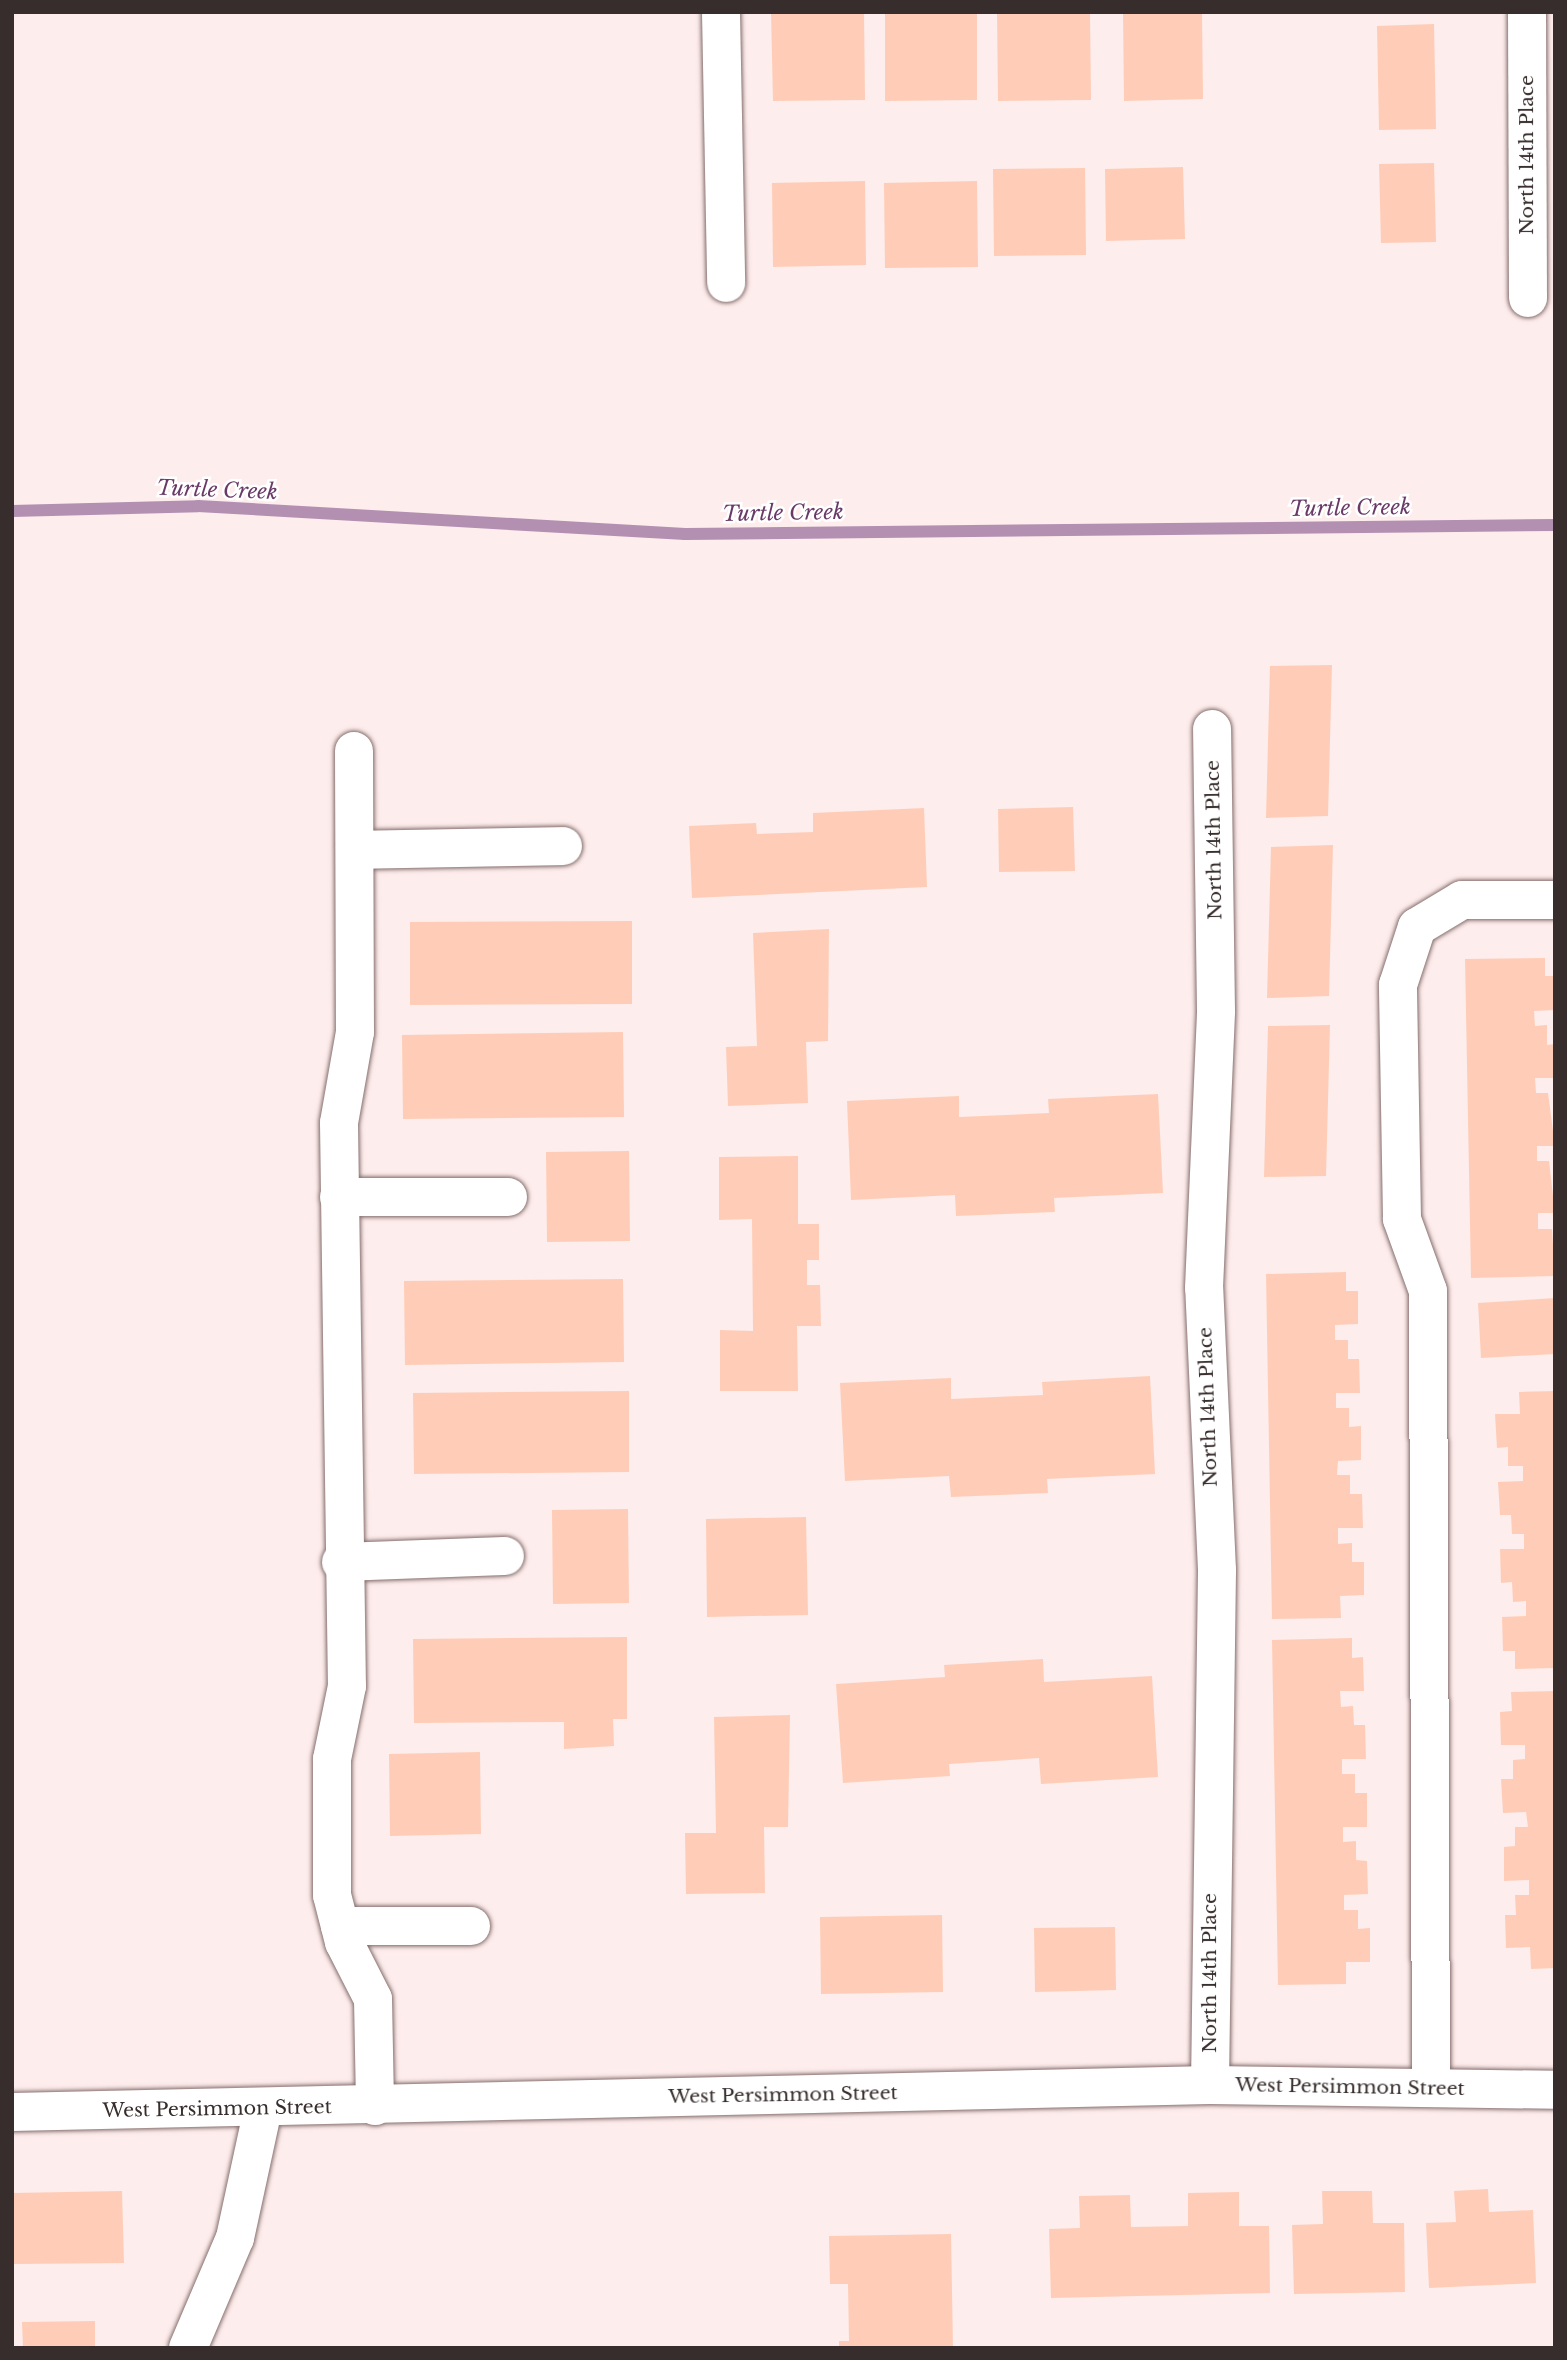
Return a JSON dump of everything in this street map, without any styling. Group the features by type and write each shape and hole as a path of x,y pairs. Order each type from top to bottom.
{"street":[{"path":"721,12 726,283"},
{"name":"North 14th Place","path":"1527,12 1528,298"},
{"name":"North 14th Place","path":"1210,2085 1217,1570 1204,1288 1216,1011 1212,729"},
{"path":"354,751 355,1032 339,1123 341,1562 347,1686 332,1759 332,1895 340,1926 373,1999 375,2106"},
{"path":"355,850 563,846"},
{"path":"1431,2088 1428,1291 1402,1219 1398,985 1418,927 1462,900 1555,900"},
{"path":"339,1197 508,1197"},
{"path":"341,1562 505,1556"},
{"path":"340,1926 471,1926"},
{"name":"West Persimmon Street","path":"12,2112 263,2109 1210,2085 1555,2090"},
{"path":"188,2348 235,2238 263,2109"}],"building":[{"path":"771,12 864,12 865,100 773,101"},
{"path":"885,12 977,12 977,100 885,101"},
{"path":"997,12 1090,12 1091,100 998,101"},
{"path":"1123,12 1202,12 1203,99 1124,101"},
{"path":"1434,24 1436,129 1379,130 1377,26"},
{"path":"1434,163 1436,242 1381,243 1379,164"},
{"path":"1183,167 1185,239 1106,241 1105,169"},
{"path":"1085,168 1086,255 994,256 993,169"},
{"path":"865,181 866,265 773,267 772,183"},
{"path":"977,181 978,267 885,268 884,183"},
{"path":"1332,665 1328,816 1266,818 1270,666"},
{"path":"1073,807 1075,871 999,872 998,809"},
{"path":"924,808 927,887 692,898 689,826 756,823 757,834 813,832 813,813"},
{"path":"1333,845 1329,996 1267,998 1271,847"},
{"path":"632,921 632,1004 410,1005 410,922"},
{"path":"829,929 828,1041 806,1042 808,1103 728,1106 726,1047 757,1046 753,933"},
{"path":"1545,958 1545,976 1555,976 1555,1010 1534,1011 1535,1026 1547,1025 1547,1045 1555,1044 1555,1078 1535,1078 1536,1093 1548,1093 1555,1146 1537,1146 1537,1161 1549,1161 1555,1213 1538,1213 1538,1229 1552,1229 1555,1276 1471,1278 1465,959"},
{"path":"1330,1025 1326,1176 1264,1177 1268,1026"},
{"path":"623,1032 624,1117 403,1119 402,1035"},
{"path":"1158,1094 1163,1193 1054,1198 1055,1212 956,1216 955,1195 851,1200 847,1101 959,1096 959,1117 1049,1113 1048,1099"},
{"path":"629,1151 630,1241 547,1242 546,1152"},
{"path":"798,1156 798,1224 819,1224 819,1260 807,1260 807,1285 820,1285 821,1326 797,1326 798,1391 720,1391 720,1330 753,1331 752,1219 719,1220 719,1157"},
{"path":"1346,1272 1346,1291 1358,1291 1358,1324 1335,1325 1335,1340 1348,1340 1348,1359 1359,1359 1360,1393 1336,1393 1336,1408 1349,1408 1349,1427 1361,1426 1361,1460 1338,1461 1337,1475 1350,1475 1350,1494 1362,1494 1363,1528 1338,1528 1338,1544 1352,1543 1352,1562 1364,1562 1364,1595 1340,1596 1341,1618 1272,1619 1266,1274"},
{"path":"623,1279 624,1362 405,1365 404,1281"},
{"path":"1555,1298 1555,1354 1481,1358 1478,1303"},
{"path":"1150,1376 1155,1474 1047,1479 1048,1493 951,1497 949,1476 845,1481 840,1383 951,1378 951,1399 1043,1395 1042,1382"},
{"path":"629,1391 629,1472 414,1474 413,1393"},
{"path":"1555,1391 1555,1668 1515,1669 1515,1651 1503,1651 1502,1617 1526,1616 1526,1601 1513,1602 1512,1582 1501,1583 1500,1549 1524,1549 1524,1534 1512,1534 1511,1515 1500,1515 1498,1482 1523,1481 1523,1466 1508,1466 1508,1447 1497,1448 1495,1414 1520,1414 1519,1392"},
{"path":"628,1509 629,1603 553,1604 552,1510"},
{"path":"806,1517 808,1615 707,1617 706,1519"},
{"path":"627,1637 627,1719 613,1719 614,1746 564,1749 564,1722 414,1723 413,1639"},
{"path":"1352,1638 1352,1658 1363,1657 1364,1691 1340,1691 1341,1707 1353,1706 1354,1725 1365,1725 1366,1759 1342,1759 1342,1774 1355,1774 1355,1793 1367,1793 1367,1827 1343,1827 1343,1842 1356,1841 1356,1860 1367,1861 1368,1894 1344,1895 1344,1910 1358,1910 1358,1929 1370,1928 1370,1962 1346,1962 1346,1984 1278,1985 1272,1640"},
{"path":"1043,1659 1044,1682 1152,1676 1158,1777 1041,1784 1039,1758 949,1764 950,1776 843,1783 836,1684 945,1677 944,1665"},
{"path":"1555,1691 1555,1968 1531,1969 1530,1947 1506,1948 1505,1915 1516,1915 1515,1895 1529,1895 1529,1880 1504,1881 1504,1847 1515,1846 1515,1827 1528,1827 1526,1812 1503,1813 1501,1779 1513,1779 1513,1760 1525,1759 1525,1745 1501,1745 1500,1712 1512,1711 1511,1692"},
{"path":"790,1715 788,1827 764,1827 765,1893 686,1894 685,1833 716,1833 714,1717"},
{"path":"480,1752 481,1834 390,1836 389,1754"},
{"path":"942,1915 943,1992 821,1994 820,1917"},
{"path":"1115,1927 1116,1990 1035,1992 1034,1928"},
{"path":"1488,2189 1489,2212 1533,2210 1536,2283 1429,2288 1426,2223 1456,2222 1454,2191"},
{"path":"122,2191 124,2263 12,2264 12,2193"},
{"path":"1322,2191 1372,2191 1373,2223 1404,2223 1405,2292 1294,2294 1292,2225 1323,2224"},
{"path":"1239,2192 1239,2226 1269,2226 1270,2293 1051,2298 1049,2229 1080,2228 1079,2196 1130,2195 1131,2227 1188,2226 1188,2193"},
{"path":"951,2234 953,2348 839,2348 839,2341 849,2341 848,2284 830,2284 829,2236"},
{"path":"95,2321 95,2348 23,2348 22,2322"}],"waterway":[{"name":"Turtle Creek","path":"12,511 198,506 685,534 1555,525"}]}
